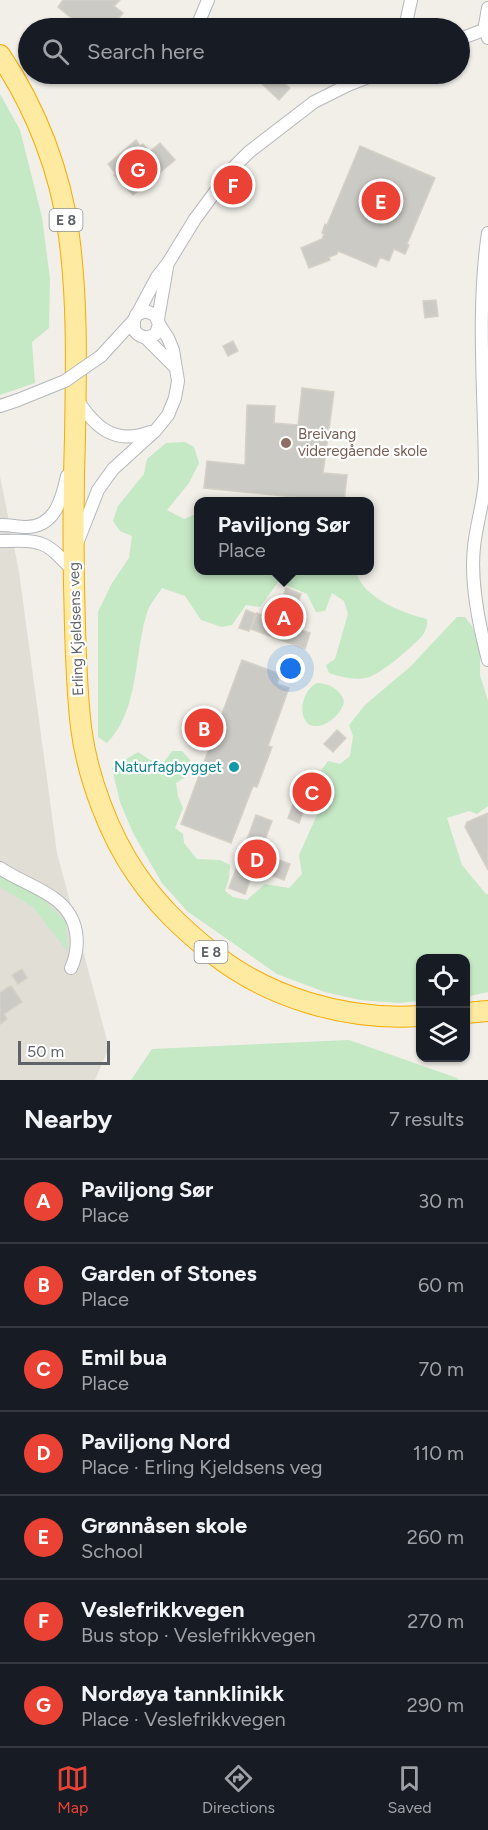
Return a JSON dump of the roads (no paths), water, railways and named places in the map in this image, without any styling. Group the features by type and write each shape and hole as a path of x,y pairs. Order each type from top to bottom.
{"highway":[{"name":"Erling Kjeldsens veg","path":"0,55 26,98 40,129 55,170 69,235 75,311 74,572 81,729 90,770 117,841 157,902 177,924 227,965 262,985 333,1009 368,1016 416,1016"}],"street":[{"path":"200,18 208,0"},
{"path":"407,18 411,0"},
{"path":"470,37 487,33 488,8"},
{"path":"0,406 65,381 104,353 135,318 195,219 232,169 249,152 314,102 350,84"},
{"path":"488,232 482,301 485,482 474,551 476,600 488,660"},
{"path":"104,353 156,334 168,263"},
{"path":"74,551 98,490 113,469 156,430 168,415 175,398 178,381 173,350 168,338 151,312 146,311 135,318"},
{"path":"135,318 134,330 174,366"},
{"path":"76,398 92,421 116,435 133,437 156,430"},
{"path":"74,572 46,545 36,541 0,541 4,533 1,524 26,527 44,523 53,516 63,494 75,439"},
{"path":"0,868 55,898 69,912 75,927 77,944 71,968"}],"place":[{"name":"Nordøya tannklinikk","path":"138,169"},
{"name":"Veslefrikkvegen","path":"233,185"},
{"name":"Grønnåsen skole","path":"381,201"},
{"name":"Breivang videregående skole","path":"286,443"},
{"name":"Paviljong Sør","path":"284,617"},
{"name":"Garden of Stones","path":"204,728"},
{"name":"Naturfagbygget","path":"234,767"},
{"name":"Emil bua","path":"312,792"},
{"name":"Paviljong Nord","path":"257,859"}]}
